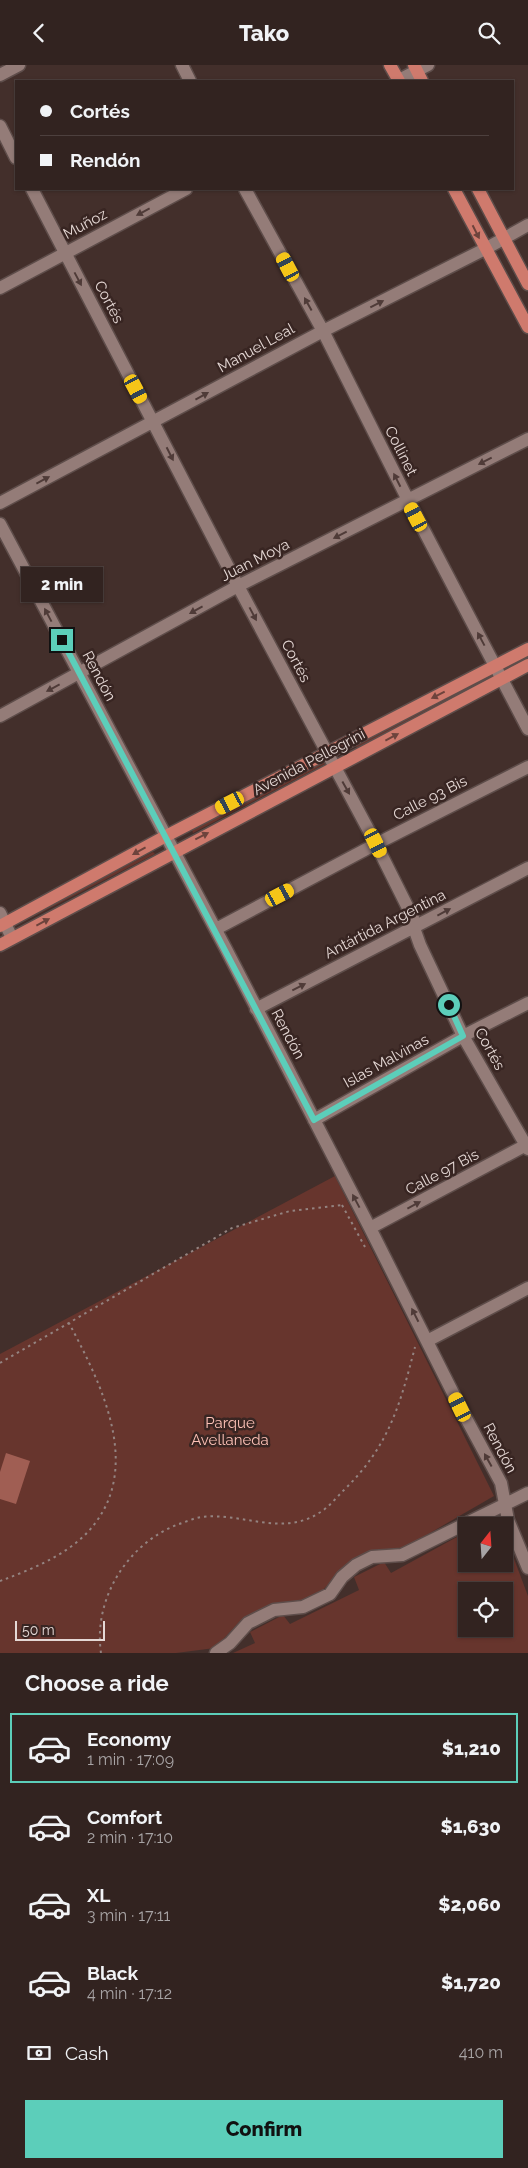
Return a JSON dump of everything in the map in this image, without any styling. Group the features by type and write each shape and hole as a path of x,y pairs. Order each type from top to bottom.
{"main road":[{"path":"390,65 398,80"},
{"path":"455,190 528,327"},
{"path":"479,190 528,284"},
{"name":"Avenida Pellegrini","path":"2,921 528,649"},
{"name":"Avenida Pellegrini","path":"0,945 174,851 528,665"}],"street":[{"path":"0,75 19,65"},
{"path":"182,65 190,80"},
{"path":"400,80 420,71"},
{"path":"0,126 15,156"},
{"name":"Cortés","path":"33,190 238,586 376,843 413,917 414,928 463,1036 527,1146"},
{"name":"Muñoz","path":"0,288 184,190"},
{"name":"Collinet","path":"246,190 323,331 408,500 528,729"},
{"name":"Manuel Leal","path":"0,503 323,331 485,249 503,237 528,225"},
{"name":"Juan Moya","path":"0,716 238,586 528,439"},
{"name":"Rendón","path":"0,524 216,929 370,1228 422,1342 501,1483 508,1520 528,1568"},
{"name":"Calle 93 Bis","path":"216,929 376,843 528,767"},
{"name":"Antártida Argentina","path":"256,1009 528,868"},
{"path":"2,921 12,938"},
{"name":"Islas Malvinas","path":"314,1120 463,1036 528,1003"},
{"name":"Calle 97 Bis","path":"370,1228 527,1146"},
{"path":"422,1342 528,1288"},
{"path":"216,1653 230,1643 248,1623 274,1610 303,1607 330,1594 342,1577 356,1565 372,1557 402,1555 528,1493"}],"path":[{"path":"342,1205 365,1249"},
{"path":"0,1363 232,1228 290,1211 348,1205"},
{"path":"0,1581 54,1556 78,1540 96,1523 110,1498 115,1470 114,1438 86,1355 68,1323"},
{"path":"101,1653 101,1625 110,1586 123,1567 148,1539 172,1527 199,1517 222,1517 273,1525 305,1521 320,1513 361,1474 390,1429 422,1342"}],"green space":[{"path":"488,677 489,680 357,748 356,746"},
{"path":"324,762 325,764 193,833 192,830"},
{"path":"153,852 155,854 23,922 21,920"},
{"name":"Parque Avellaneda","path":"335,1176 494,1496 404,1548 373,1550 345,1566 321,1592 298,1603 275,1604 242,1619 215,1648 176,1653 0,1653 0,1354"},
{"path":"458,1536 458,1573 512,1573 513,1556 528,1596 528,1653 233,1653 255,1643 250,1632 283,1615 290,1624 359,1590 354,1577 384,1562 391,1573"}],"shaded area":[{"path":"6,1453 30,1461 16,1504 0,1499 0,1472"}],"route":[{"path":"62,640 226,949 314,1120 463,1036 449,1005"}]}
